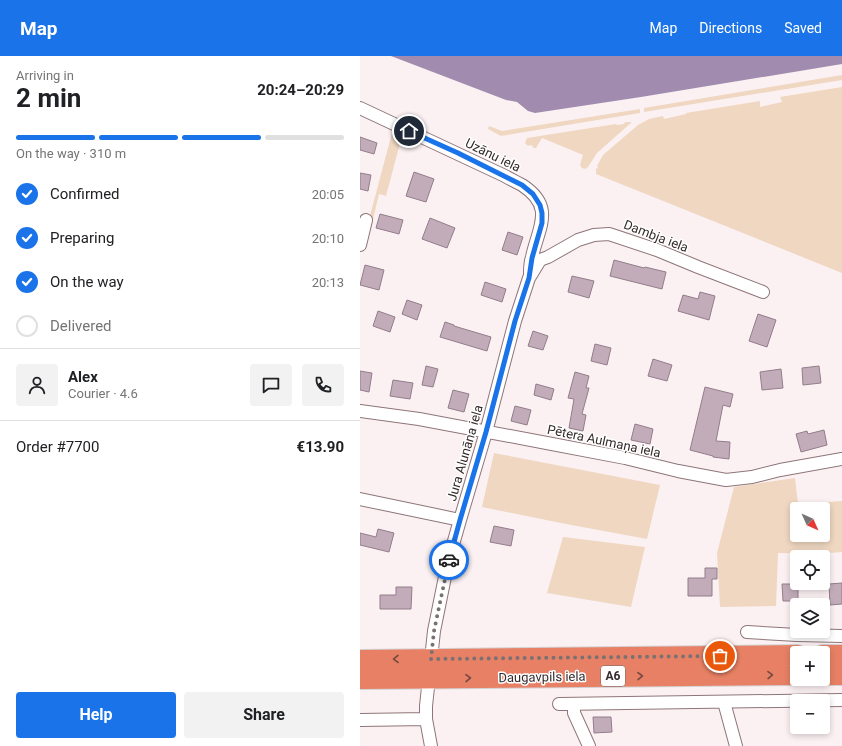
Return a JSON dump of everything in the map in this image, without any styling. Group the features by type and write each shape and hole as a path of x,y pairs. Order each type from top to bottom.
{"highway":[{"name":"Daugavpils iela","path":"360,679 430,669 790,655"},
{"path":"830,655 842,655"},
{"name":"Daugavpils iela","path":"360,660 430,669 790,675"},
{"path":"830,675 842,675"}],"street":[{"name":"Uzānu iela","path":"360,108 505,176 522,185 533,194 540,205 542,223 532,258 529,278"},
{"path":"360,245 366,220"},
{"name":"Dambja iela","path":"540,260 578,240 594,235 609,234 656,250 763,292"},
{"name":"Jura Alunāna iela","path":"431,746 426,719 426,706 434,631 448,562 486,432 515,321 529,278 540,260"},
{"name":"Pētera Aulmaņa iela","path":"360,411 419,419 625,458 678,471 726,480 752,477 842,458"},
{"path":"360,499 460,520"},
{"path":"747,632 842,636"},
{"path":"559,704 842,700"},
{"path":"724,702 736,746"},
{"path":"574,704 574,713 589,746"},
{"path":"360,720 426,719"}],"shaded area":[{"path":"391,56 842,56 842,64 535,113 528,111 517,102 506,100"},
{"path":"842,75 842,80 644,112 644,108"},
{"path":"842,87 842,273 596,174 596,168 597,169 603,155 638,125 649,119 663,116 664,119 686,113 760,101 760,107 782,102 780,97"},
{"path":"640,109 640,113 501,136 488,129 489,126 502,131"},
{"path":"625,122 632,122 597,153 585,169 580,165 583,155 542,138 536,148 533,148 533,146 530,145 528,146 525,143 527,138 624,124"},
{"path":"393,129 403,132 386,196 379,194 371,228 367,227"},
{"path":"494,453 660,485 647,539 482,507"},
{"path":"795,478 798,502 790,502 790,542 830,542 830,502 827,502 842,501 842,552 830,553 830,550 790,550 790,553 778,553 776,606 720,607 717,553 734,487"},
{"path":"563,537 645,547 631,607 547,593"}],"building":[{"path":"360,137 377,143 374,154 360,150"},
{"path":"414,172 434,179 426,202 406,196"},
{"path":"360,173 371,175 368,191 360,189"},
{"path":"380,214 403,220 399,234 376,228"},
{"path":"430,218 455,228 447,248 422,239"},
{"path":"508,232 523,237 517,255 502,250"},
{"path":"614,260 666,272 662,289 610,276"},
{"path":"365,265 384,270 379,290 360,285"},
{"path":"572,276 594,281 589,298 568,292"},
{"path":"485,282 506,289 502,302 481,295"},
{"path":"700,292 715,296 709,320 678,311 683,295 698,299"},
{"path":"407,300 422,305 417,320 402,314"},
{"path":"378,311 395,317 390,332 373,326"},
{"path":"758,314 776,320 767,347 749,341"},
{"path":"445,322 491,337 487,351 440,337"},
{"path":"533,331 548,336 543,350 528,346"},
{"path":"595,344 611,348 607,365 591,361"},
{"path":"653,359 672,365 667,381 648,376"},
{"path":"426,366 438,369 433,387 422,385"},
{"path":"819,366 821,383 803,385 802,368"},
{"path":"781,369 783,388 762,390 760,372"},
{"path":"360,371 372,373 369,392 360,390"},
{"path":"575,372 589,376 586,388 589,388 582,414 586,415 583,431 569,428 574,399 568,398"},
{"path":"393,380 413,383 410,399 390,396"},
{"path":"536,384 554,389 551,400 534,395"},
{"path":"705,387 733,394 730,407 723,405 716,441 730,442 729,459 713,457 690,450"},
{"path":"453,390 469,394 464,412 448,408"},
{"path":"515,406 531,410 527,425 511,421"},
{"path":"635,424 653,429 650,444 631,440"},
{"path":"824,430 827,445 801,452 796,434 807,431 808,434"},
{"path":"494,526 514,530 511,546 490,542"},
{"path":"378,529 394,533 389,552 360,545 360,533 376,537"},
{"path":"705,568 717,568 717,579 712,579 712,596 688,596 688,578 705,578"},
{"path":"842,583 842,604 830,605 830,584"},
{"path":"782,584 790,584 790,590 798,590 798,598 790,598 790,601 783,601"},
{"path":"396,587 412,587 411,609 380,609 380,595 396,595"},
{"path":"593,717 611,717 612,732 594,733"}],"way so far":[{"path":"449,560 434,631 431,659 720,656"}],"route":[{"path":"409,131 458,153 522,185 533,194 540,205 542,213 542,223 532,258 529,278 515,321 486,432 449,560"}]}
